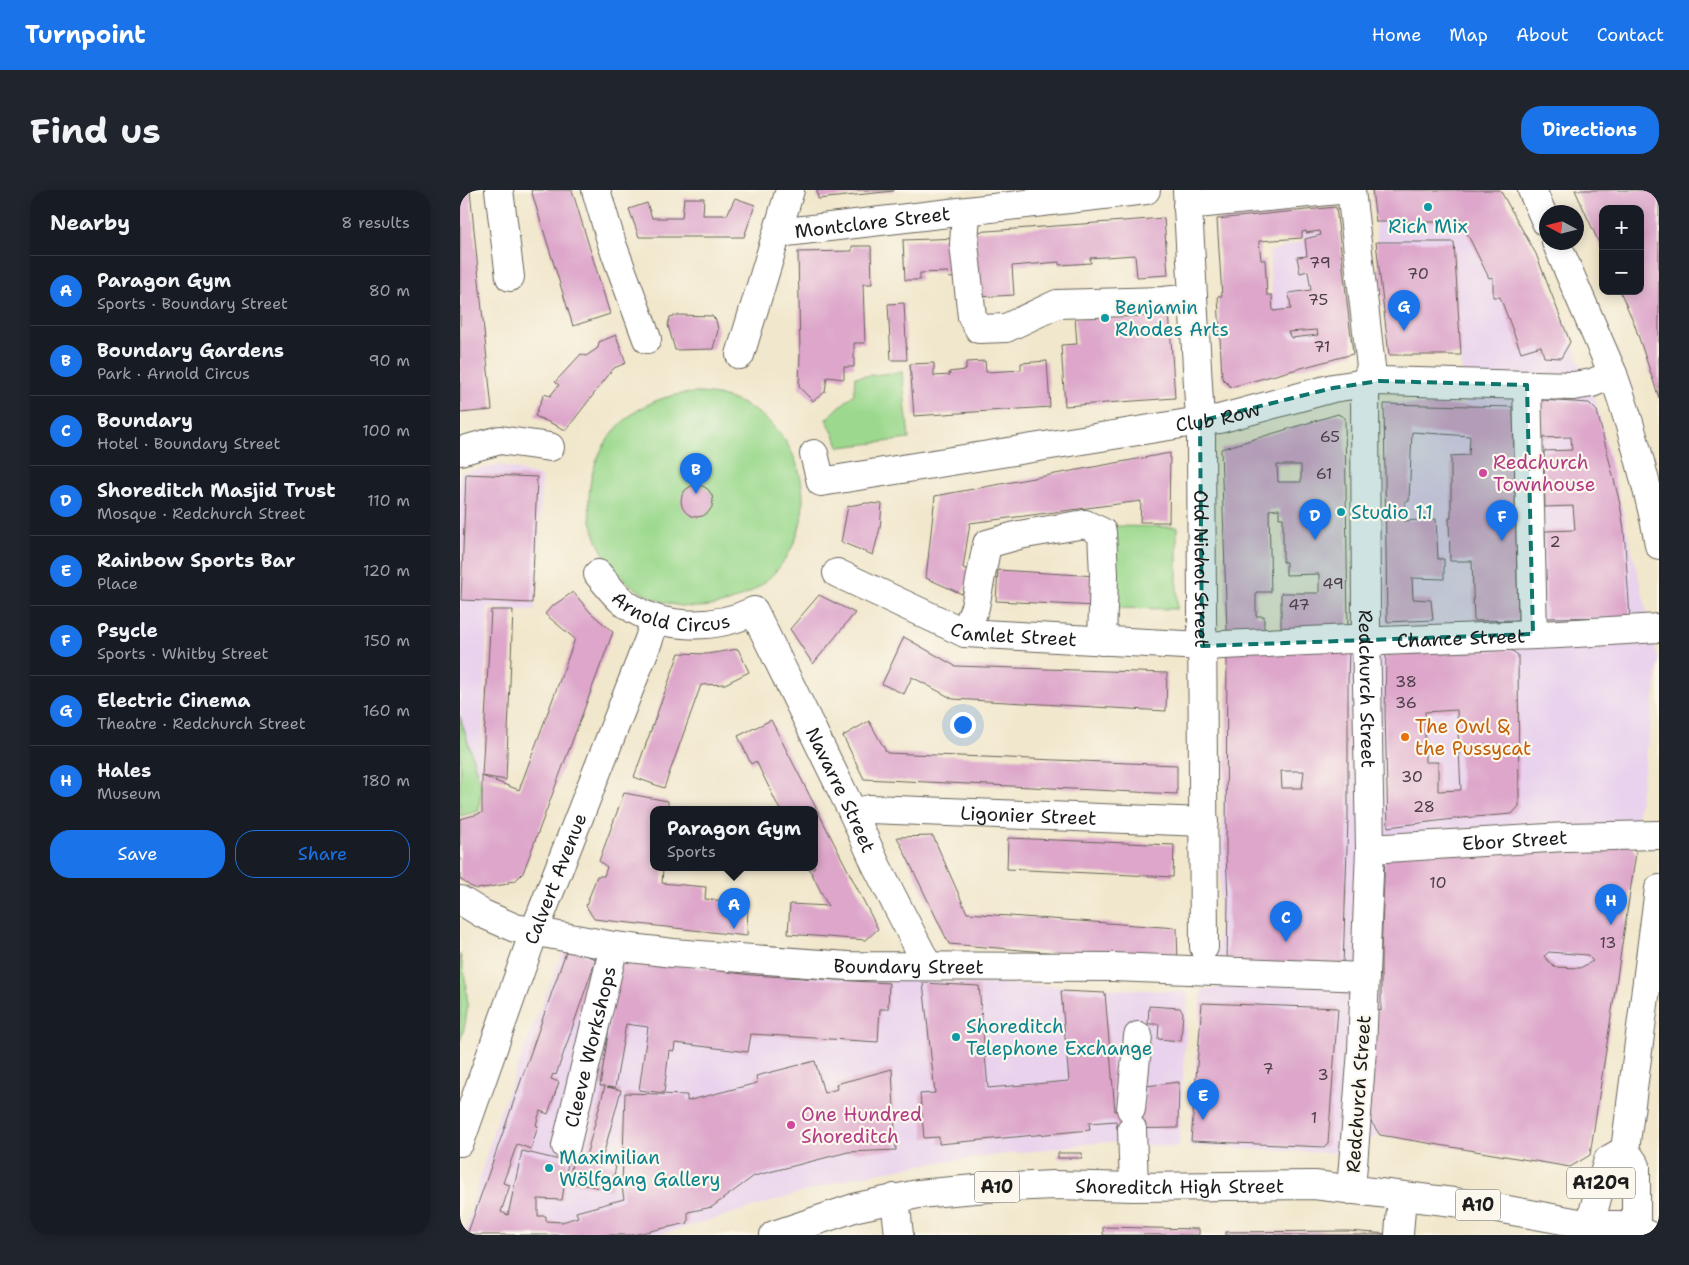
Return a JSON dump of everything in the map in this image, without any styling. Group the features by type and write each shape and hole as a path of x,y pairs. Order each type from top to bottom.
{"main road":[{"path":"499,190 510,277"},
{"path":"596,190 612,244 646,339"},
{"path":"740,355 790,190"},
{"name":"Montclare Street","path":"778,233 1146,190"},
{"path":"1187,197 1338,190"},
{"name":"Redchurch Street","path":"1351,190 1371,367 1365,384 1366,640 1370,849 1362,1050 1351,1190"},
{"path":"1532,190 1539,206"},
{"name":"Old Nichol Street","path":"1187,197 1200,421 1204,947"},
{"path":"966,212 964,244 972,317 979,330 1006,328 1057,304 1163,301 1193,298"},
{"path":"1559,250 1613,374 1633,434 1658,534"},
{"name":"Club Row","path":"814,454 821,482 1219,419 1333,388 1379,381 1573,386 1592,383 1613,374"},
{"path":"1527,385 1533,634"},
{"path":"460,451 500,440 550,448"},
{"path":"965,632 975,607 986,544 1019,535 1085,524 1102,532 1104,576 1102,641"},
{"name":"Camlet Street","path":"837,573 965,632 1202,646"},
{"name":"Arnold Circus","path":"598,574 622,601 639,613 655,619 705,625 738,619 754,611"},
{"name":"Navarre Street","path":"754,611 853,813 876,865 928,966"},
{"name":"Calvert Avenue","path":"460,1142 534,932 655,619"},
{"name":"Chance Street","path":"1202,646 1381,641 1659,628"},
{"name":"Ligonier Street","path":"853,813 870,809 1204,822"},
{"name":"Ebor Street","path":"1370,849 1564,837 1659,835"},
{"name":"A1209","path":"1642,1233 1636,1166 1625,1150 1659,889"},
{"name":"Boundary Street","path":"460,900 483,914 515,928 614,946 673,953 848,966 1113,967 1365,977"},
{"name":"Cleeve Workshops","path":"566,1146 614,946"},
{"path":"1134,1187 1131,1119 1138,1036"},
{"name":"A1209","path":"1593,1230 1597,1198 1608,1160 1625,1150"},
{"name":"Shoreditch High Street","path":"774,1235 839,1213 895,1198 986,1188 1054,1184 1134,1187 1306,1185 1486,1206 1549,1227 1593,1230 1619,1225 1642,1233"},
{"path":"1399,1234 1402,1196"},
{"path":"895,1198 899,1235"}],"highlighted area":[{"path":"1379,381 1527,385 1533,634 1202,646 1200,421 1333,388"}],"shaded area":[{"path":"1372,190 1500,190 1536,254 1597,405 1659,662 1590,1155 1570,1167 1380,1135 1334,1153 1189,1146 1202,989 1216,989 1227,714 1355,632 1384,514 1383,402 1462,405 1461,355 1389,355"},
{"path":"1336,207 1353,354 1300,369 1299,361 1273,311 1269,252 1303,241 1302,232"},
{"path":"502,465 542,477 535,611 488,607 479,811 460,816 460,473"},
{"path":"564,948 597,955 759,973 1188,992 1179,1147 1102,1142 920,1165 854,1177 654,1235 464,1235 495,1125"}],"green space":[{"path":"902,372 909,439 840,447 826,419 854,394 855,377"},
{"path":"696,393 727,398 746,406 764,418 778,432 790,450 798,469 803,500 798,531 790,550 778,568 764,582 746,594 727,602 696,607 665,602 646,594 628,582 614,568 602,550 594,531 589,500 594,469 602,450 614,432 628,418 646,406 665,398"},
{"path":"1110,526 1177,527 1177,609 1110,608"},
{"path":"460,716 481,786 479,811 460,816"},
{"path":"460,954 465,977 467,1008 460,1041"}],"building":[{"path":"460,190 470,190 492,410 460,413"},
{"path":"531,190 572,190 610,314 573,326"},
{"path":"817,190 894,190 894,191 818,199"},
{"path":"1372,190 1500,190 1536,254 1570,342 1561,358 1544,357 1541,346 1521,352 1500,297 1493,297 1493,277 1489,278 1460,219 1456,222 1376,222"},
{"path":"1575,190 1659,190 1659,398 1634,323 1622,295 1644,295 1644,205 1599,205 1599,243 1584,210 1584,205 1582,205"},
{"path":"684,198 704,198 703,215 727,215 735,198 755,205 744,237 639,237 629,209 647,203 652,218 682,218"},
{"path":"1336,207 1353,354 1231,387 1222,378 1218,296 1222,296 1217,219","holes":["1306,231 1306,233 1320,231 1321,235 1305,239 1307,256 1297,257 1300,273 1308,271 1311,290 1289,293 1291,309 1273,311 1272,295 1267,295 1265,260 1261,260 1259,241 1302,238 1302,232","1317,330 1318,335 1291,338 1288,332"]},
{"path":"1164,218 1168,275 1137,277 1135,255 1090,258 1091,263 1059,265 1059,262 1012,266 1014,295 979,297 974,232"},
{"path":"961,238 962,277 949,278 948,272 920,273 920,280 905,280 903,240"},
{"path":"1376,242 1454,242 1461,355 1389,355"},
{"path":"852,246 871,246 872,284 863,284 865,343 854,343 854,367 844,367 844,379 827,377 825,392 813,401 799,387 798,252 852,251"},
{"path":"904,303 907,360 891,360 888,304"},
{"path":"1169,311 1175,398 1065,406 1061,345 1077,344 1075,318"},
{"path":"678,315 712,316 716,320 718,330 713,349 675,350 668,325 670,317"},
{"path":"616,335 626,363 614,368 566,430 535,416 544,394 550,396 559,385 555,382 581,354 586,356 598,348 599,342"},
{"path":"985,361 986,372 1021,370 1021,363 1047,361 1050,407 914,416 910,364 934,363 934,376 950,375 949,372 966,370 966,362"},
{"path":"1541,400 1589,403 1597,411 1620,504 1624,529 1630,617 1546,618 1545,531 1575,530 1573,506 1545,507 1544,451 1572,450 1571,437 1540,438"},
{"path":"1384,404 1513,407 1518,620 1474,621 1472,561 1450,561 1451,456 1469,455 1470,436 1412,432 1409,501 1405,501 1404,521 1436,519 1438,559 1444,559 1444,579 1412,578 1413,599 1431,600 1433,620 1387,622"},
{"path":"1338,414 1345,418 1348,627 1281,633 1281,593 1319,593 1319,574 1286,575 1286,562 1283,562 1283,518 1279,518 1279,509 1269,510 1271,592 1256,592 1256,616 1264,616 1264,632 1227,632 1221,449","holes":["1277,465 1301,465 1301,482 1278,482"]},
{"path":"1170,453 1169,522 1140,522 1141,501 970,523 963,568 972,572 962,594 926,578 935,496"},
{"path":"466,474 537,477 532,603 461,600"},
{"path":"697,485 703,486 708,490 712,495 712,507 708,512 703,516 697,517 691,516 686,512 682,507 681,501 682,495 686,490 691,486"},
{"path":"866,503 882,504 880,528 873,555 841,542 848,506"},
{"path":"998,570 1097,576 1096,606 996,601"},
{"path":"573,592 591,613 613,632 523,873 515,881 508,882 508,884 477,889 460,879 460,819 482,813 482,776 519,790 575,639 545,614 551,607"},
{"path":"819,595 855,613 813,664 790,629"},
{"path":"491,610 513,610 506,780 482,776"},
{"path":"904,637 955,666 1167,673 1166,711 953,699 912,677 904,694 882,684"},
{"path":"738,649 749,672 725,684 701,685 664,788 634,777 679,653 707,654"},
{"path":"1227,649 1349,650 1348,819 1343,966 1227,963 1228,900 1226,853","holes":["1281,771 1304,771 1302,788 1282,788"]},
{"path":"1511,650 1518,655 1519,806 1512,814 1388,827 1385,712 1386,655","holes":["1457,710 1461,790 1438,791 1438,762 1425,762 1425,712"]},
{"path":"771,720 815,806 778,806 756,761 751,764 738,736"},
{"path":"869,721 887,753 1177,765 1177,794 864,779 843,736"},
{"path":"624,793 668,801 668,806 650,806 650,871 663,871 662,883 706,887 705,899 748,903 747,936 594,919 586,906 597,876 604,876 607,867 599,861"},
{"path":"818,812 878,929 866,940 788,934 790,904 828,906 810,871 818,871"},
{"path":"933,836 967,913 1177,928 1178,963 949,944 897,837"},
{"path":"1008,838 1174,845 1173,877 1007,869"},
{"path":"1627,842 1636,853 1590,1155 1570,1167 1380,1135 1366,1114 1371,1010 1381,1011 1381,951 1385,855","holes":["1549,952 1587,955 1593,961 1580,968 1554,967 1544,956"]},
{"path":"567,949 596,959 556,1075 553,1074 551,1079 559,1082 548,1114 540,1111 536,1125 538,1126 531,1149 517,1144 503,1183 510,1185 501,1212 508,1215 522,1151 568,1162 562,1200 538,1199 538,1216 546,1216 546,1221 562,1222 578,1217 576,1212 624,1199 622,1187 625,1093 687,1095 687,1101 757,1083 756,1076 815,1061 824,1093 837,1089 836,1084 892,1069 896,1150 848,1152 754,1176 712,1207 688,1212 688,1223 632,1235 467,1235"},
{"path":"620,958 751,975 889,983 888,1009 880,1009 878,1042 751,1034 748,1052 675,1043 674,1051 669,1050 664,1093 639,1090 648,1027 626,1024 615,1088 607,1087 621,1090 601,1163 616,1166 611,1190 569,1182 573,1158 585,1160 605,1086 600,1086"},
{"name":"Shoreditch Telephone Exchange","path":"923,983 979,986 988,1088 1069,1081 1061,991 1105,993 1115,1111 1145,1108 1146,1086 1179,1082 1178,1128 1117,1129 1116,1121 1089,1123 1090,1130 939,1144 939,1137 924,1138 920,1094 935,1093"},
{"path":"1202,1003 1338,1008 1328,1143 1324,1147 1191,1141"},
{"path":"1149,1006 1180,1008 1183,1012 1181,1041 1158,1039 1159,1024 1148,1024"},
{"path":"1058,1153 1082,1153 1082,1158 1058,1158"},
{"path":"1103,1227 1199,1229 1199,1235 1103,1235"},
{"path":"1347,1231 1389,1235 1226,1235 1226,1232"}],"place":[{"name":"Rich Mix","path":"1428,207"},
{"name":"Benjamin Rhodes Arts","path":"1105,318"},
{"name":"Electric Cinema","path":"1404,331"},
{"name":"Redchurch Townhouse","path":"1483,473"},
{"name":"Boundary Gardens","path":"696,494"},
{"name":"Studio 1.1","path":"1341,512"},
{"name":"Shoreditch Masjid Trust","path":"1315,540"},
{"name":"Psycle","path":"1502,541"},
{"name":"The Owl & the Pussycat","path":"1405,737"},
{"name":"Hales","path":"1611,925"},
{"name":"Paragon Gym","path":"734,929"},
{"name":"Boundary","path":"1286,942"},
{"name":"Shoreditch Telephone Exchange","path":"956,1037"},
{"name":"Rainbow Sports Bar","path":"1203,1120"},
{"name":"One Hundred Shoreditch","path":"791,1125"},
{"name":"Maximilian Wölfgang Gallery","path":"549,1168"}]}
